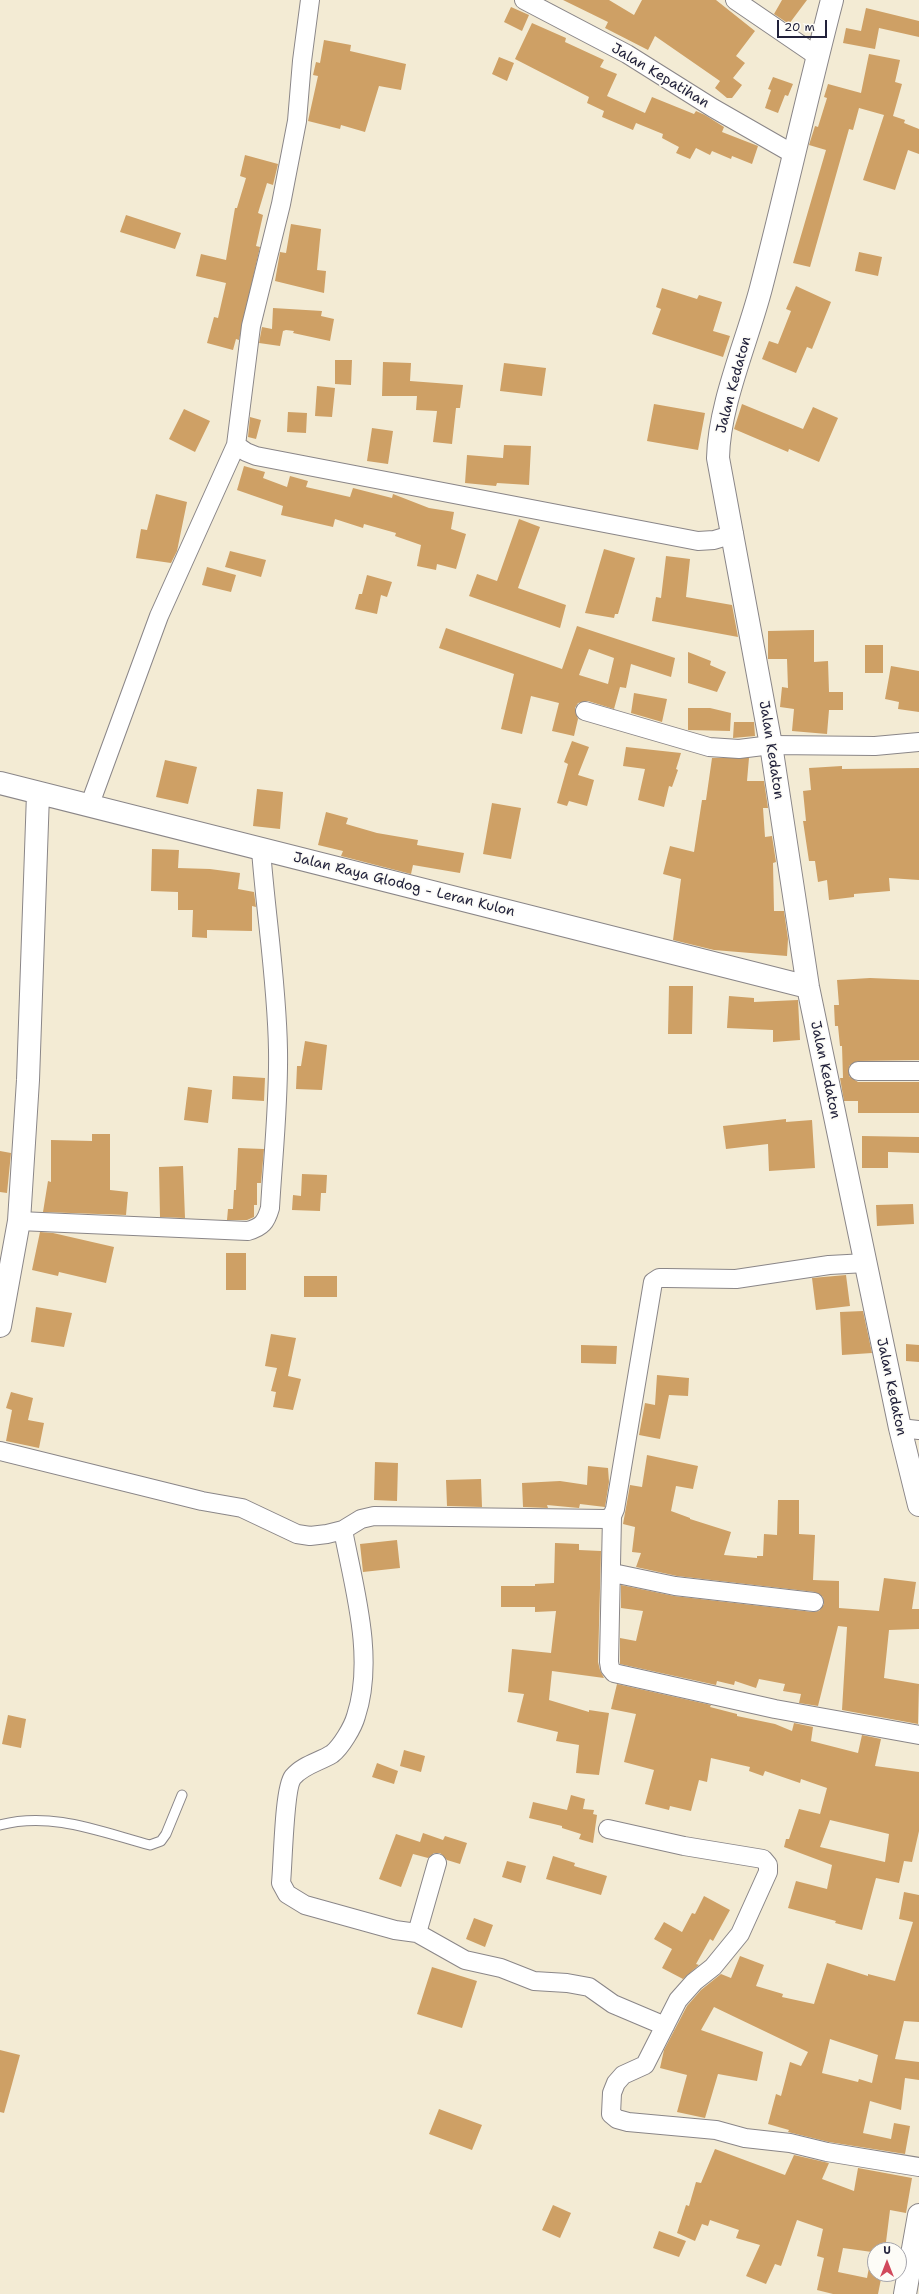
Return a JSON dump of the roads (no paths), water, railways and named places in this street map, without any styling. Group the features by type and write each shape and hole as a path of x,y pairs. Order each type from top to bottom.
{"street":[{"path":"90,804 159,616 236,446 251,326 281,204 297,121 302,54 310,0"},
{"name":"Jalan Kepatihan","path":"524,0 627,54 714,108 795,155"},
{"path":"735,0 817,56"},
{"name":"Jalan Kedaton","path":"832,0 817,56 795,155 761,290 724,414 719,441 718,458 734,534 771,745 808,987 866,1263 909,1429 919,1505"},
{"path":"236,446 256,456 698,541 714,540 734,534"},
{"path":"585,711 709,747 739,749 771,745 874,746 919,742"},
{"name":"Jalan Raya Glodog - Leran Kulon","path":"0,783 38,794 90,804 261,850 808,987"},
{"path":"0,1326 19,1221 28,1080 38,794"},
{"path":"19,1221 248,1231 260,1228 267,1219 270,1208 278,1052 276,997 268,932 261,850"},
{"path":"858,1071 919,1071"},
{"path":"866,1263 829,1265 736,1279 659,1278 653,1282 612,1516 613,1573 609,1662 614,1673 775,1709 919,1735"},
{"path":"0,1451 179,1496 242,1508 297,1534 310,1536 343,1530 362,1519 374,1516 599,1521 612,1516"},
{"path":"343,1530 358,1615 365,1679 356,1717 342,1742 332,1753 305,1767 292,1778 287,1796 282,1882 287,1894 305,1905 395,1930 417,1933 465,1960 501,1968 540,1983 567,1983 589,1987 613,2004 665,2026"},
{"path":"613,1573 675,1586 814,1602"},
{"path":"608,1829 684,1846 762,1859 768,1865 768,1872 740,1934 714,1967 694,1982 678,2000 646,2065 623,2075 616,2083 610,2106 611,2114 617,2119 673,2127 716,2130 745,2138 790,2143 834,2153 919,2167"},
{"path":"417,1933 437,1863"},
{"path":"905,2294 919,2215"}],"lane":[{"path":"0,1825 35,1819 66,1823 150,1845 161,1841 166,1834 182,1795"}]}
